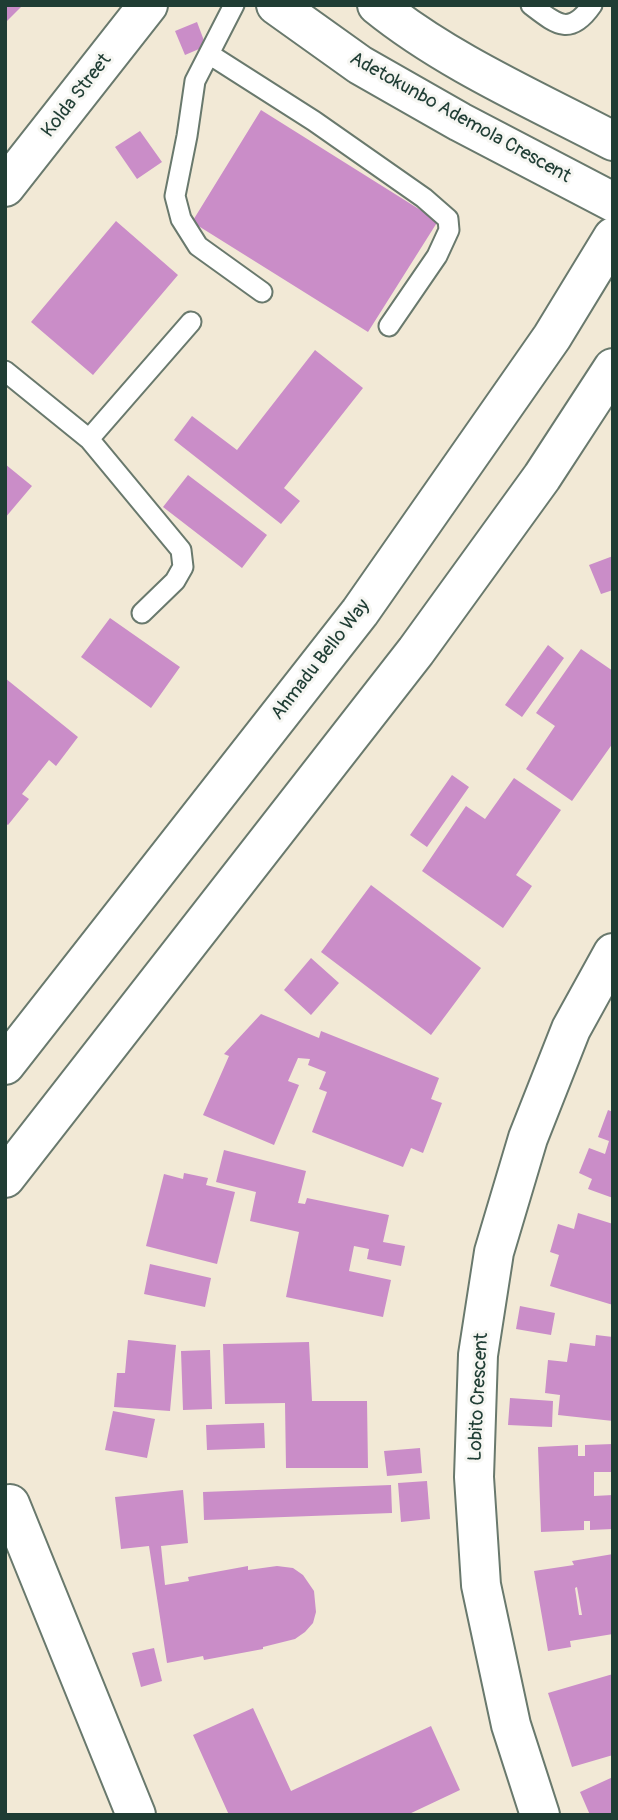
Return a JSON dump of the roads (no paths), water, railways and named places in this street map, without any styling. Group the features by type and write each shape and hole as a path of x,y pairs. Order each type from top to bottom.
{"main road":[{"name":"Kolda Street","path":"5,187 149,5"},
{"name":"Adetokunbo Ademola Crescent","path":"276,5 360,65 460,122 613,202"},
{"path":"377,5 396,20 467,63 613,141"},
{"name":"Ahmadu Bello Way","path":"5,1065 360,612 552,337 613,237"},
{"path":"5,1178 416,651 542,477 613,368"},
{"name":"Lobito Crescent","path":"540,1815 511,1725 481,1585 474,1477 478,1355 494,1252 528,1138 571,1029 613,953"},
{"path":"8,1498 136,1815"}],"lane":[{"path":"234,5 195,81 175,196 181,219 198,246 262,292"},
{"path":"531,5 558,25 570,25 582,19 592,5"},
{"path":"209,54 325,129 424,198 448,219 449,230 438,256 389,326"},
{"path":"89,439 191,322"},
{"path":"5,371 89,439 181,550 183,567 175,581 142,613"}]}
